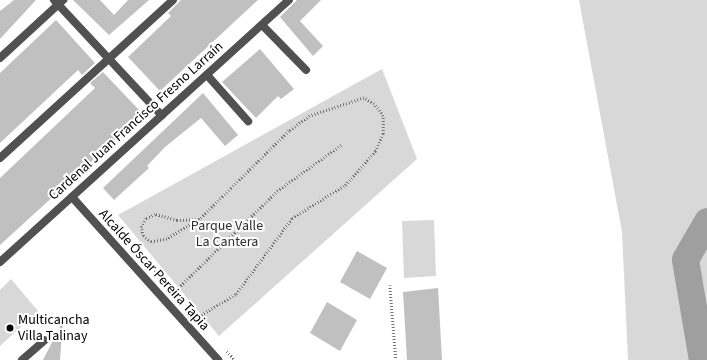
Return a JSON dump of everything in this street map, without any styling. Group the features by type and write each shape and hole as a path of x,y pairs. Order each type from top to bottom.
{"street":[{"path":"0,158 173,0"},
{"name":"Cardenal Juan Francisco Fresno Larraín","path":"0,262 289,0"},
{"path":"0,58 59,2 108,59 162,116"},
{"path":"262,25 306,70"},
{"path":"207,75 248,121"},
{"name":"Alcalde Óscar Pereira Tapia","path":"72,197 218,360"},
{"path":"22,360 45,340"}],"path":[{"path":"184,323 227,302 244,284 292,218 345,185 375,151 383,134 383,116 374,104 364,98 310,116 289,131 200,219 167,239 151,242 143,236 141,227 146,218 156,214 177,220 200,219"},
{"path":"165,301 277,191 341,145"},
{"path":"390,285 396,360"}],"green space":[{"path":"579,0 707,0 707,360 628,360 622,232"},
{"name":"Parque Valle La Cantera","path":"382,69 417,159 219,336 118,215"},
{"path":"434,220 436,276 404,278 402,221"},
{"name":"Multicancha Villa Talinay","path":"11,279 38,311 0,346 0,290"}],"building":[{"path":"14,0 36,0 0,39 0,11"},
{"path":"73,0 100,0 114,15 128,0 149,0 109,35"},
{"path":"181,0 258,0 160,91 128,57 171,16 168,13"},
{"path":"297,0 321,0 300,21 323,46 313,56 280,17"},
{"path":"56,20 95,63 82,75 78,70 0,143 0,73"},
{"path":"260,49 294,89 281,99 278,96 256,118 222,82"},
{"path":"103,72 140,111 134,117 137,120 0,245 0,178 95,88 90,83"},
{"path":"203,93 238,135 225,146 201,118 165,147 147,166 149,168 114,200 103,188"},
{"path":"357,251 387,268 370,299 340,282"},
{"path":"438,288 442,360 407,360 403,292"},
{"path":"327,302 357,320 340,351 310,333"},
{"path":"63,321 60,360 43,360"}],"waterway":[{"path":"702,360 685,259 707,221"}],"place":[{"name":"Multicancha Villa Talinay","path":"10,328"}]}
